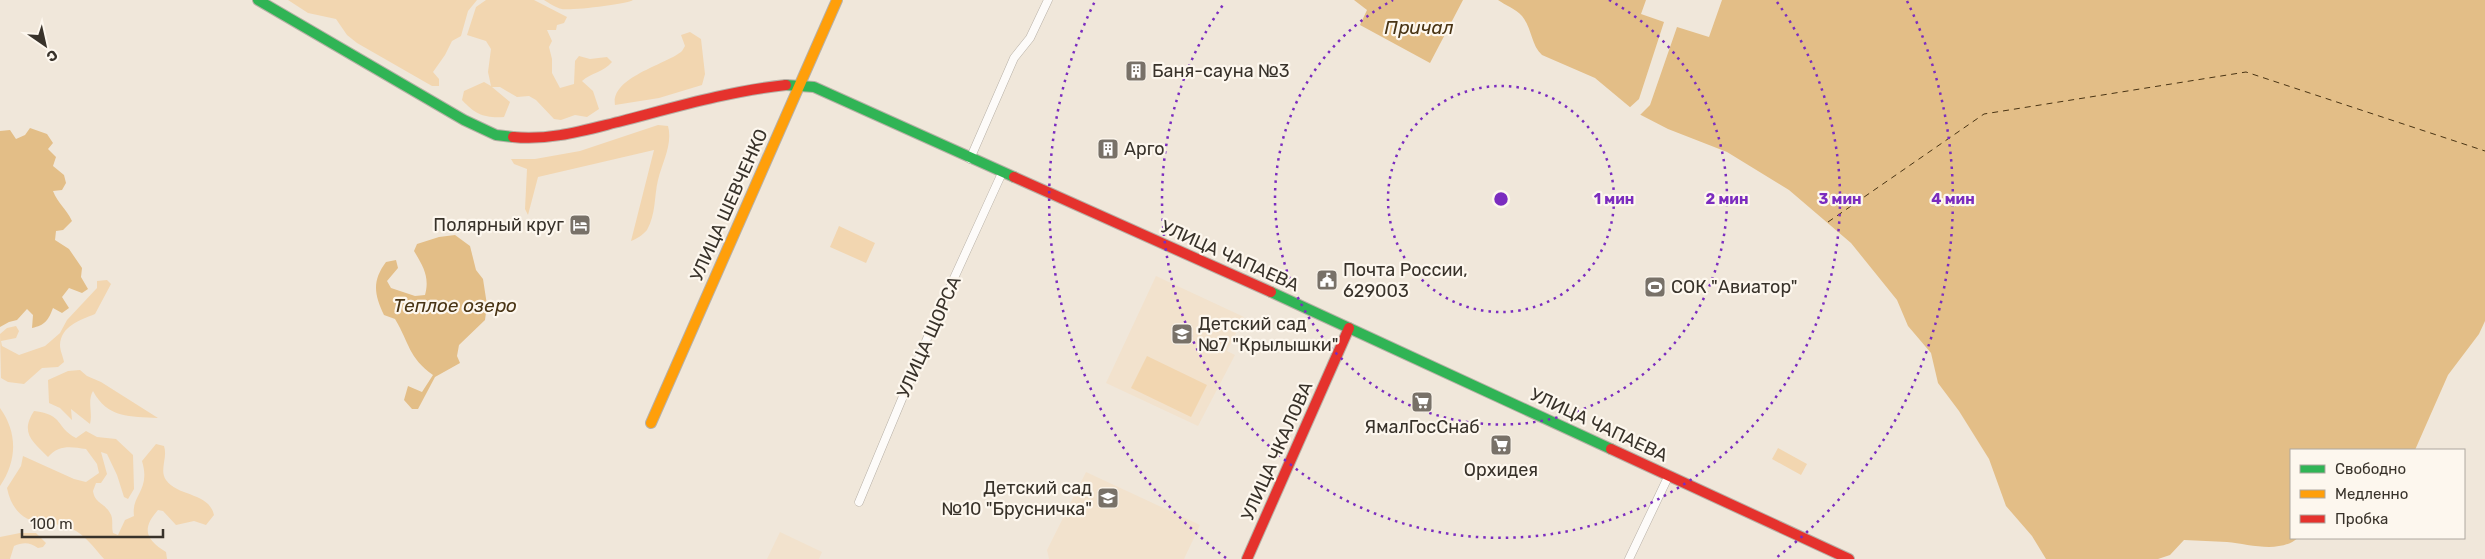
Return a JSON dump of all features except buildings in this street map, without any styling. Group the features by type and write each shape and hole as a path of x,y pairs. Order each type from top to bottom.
{"main road":[{"name":"УЛИЦА ЧАПАЕВА","path":"258,0 464,120 487,132 504,137 533,139 566,135 726,94 778,85 800,85 828,93 970,159 1349,328 1848,559"},
{"name":"УЛИЦА ШЕВЧЕНКО","path":"651,423 837,0"},
{"name":"УЛИЦА ЧКАЛОВА","path":"1247,559 1349,328"}],"street":[{"path":"970,159 1014,58 1030,38 1048,0"},
{"name":"УЛИЦА ЩОРСА","path":"859,502 934,322 1002,173"},
{"path":"1629,559 1669,475"}],"shaded area":[{"path":"288,0 477,0 468,11 461,36 452,41 433,72 439,79 439,86 432,86 357,43 347,35 336,19 308,13"},
{"path":"486,0 534,0 567,17 564,23 557,25 556,30 547,30 552,41 549,47 552,59 552,73 560,88 574,84 575,61 579,56 590,59 607,57 612,62 609,65 582,81 593,91 599,109 587,117 575,115 561,120 554,119 536,100 529,96 517,97 500,87 492,87 510,102 504,117 481,115 467,105 462,100 464,91 484,82 491,86 488,72 491,49 486,41 467,35 476,7"},
{"path":"544,0 633,0 610,5 562,9"},
{"path":"690,32 701,39 705,74 702,85 659,98 615,105 616,95 621,87 641,72 682,51 685,46 681,35"},
{"path":"658,125 668,126 669,140 658,180 652,218 644,234 631,241 654,150 538,177 528,215 525,209 527,169 514,164 511,159 535,159 580,151"},
{"path":"839,226 875,243 866,263 830,247"},
{"name":"Детский сад №7 \"Крылышки\"","path":"1156,276 1244,317 1227,351 1235,355 1198,426 1106,383"},
{"path":"107,280 111,284 95,314 72,325 61,338 60,349 64,362 58,367 42,368 24,384 8,382 1,378 0,334 7,328 16,326 19,331 16,338 1,341 2,346 19,355 45,346 60,333 67,320 97,288 97,281"},
{"path":"1147,356 1207,385 1191,417 1131,388"},
{"path":"80,370 158,418 129,416 113,411 99,400 93,391 90,399 90,424 71,409 72,420 60,408 49,403 48,380 68,371"},
{"path":"0,408 10,427 13,447 10,467 0,486"},
{"path":"34,411 51,415 69,434 76,438 86,431 97,437 116,439 133,455 134,489 128,499 124,497 117,475 107,454 101,452 107,474 101,483 96,483 93,491 98,501 108,509 111,515 113,533 118,535 125,520 134,516 135,502 143,486 144,471 142,461 156,444 164,446 163,472 166,480 178,489 206,502 214,515 206,525 194,521 176,525 163,511 158,510 149,523 148,534 159,548 166,552 167,559 104,559 81,534 67,526 29,520 11,502 7,488 21,466 23,456 74,479 86,482 99,473 97,464 86,449 61,448 48,457 33,441 28,431 28,425"},
{"path":"1778,448 1807,464 1801,475 1772,459"},
{"name":"Детский сад №10 \"Брусничка\"","path":"1086,472 1200,525 1184,559 1049,559 1047,550"},
{"path":"780,532 822,552 819,559 767,559"},
{"path":"20,533 36,533 46,543 43,547 38,548 23,543 14,546 10,559 0,559 0,537"}],"water":[{"name":"Причал","path":"1354,0 1463,0 1430,63 1360,25 1367,10"},
{"path":"1498,0 2485,0 2485,321 2479,334 2448,375 2415,449 2290,449 2290,539 2296,539 2290,543 2282,546 2264,547 2227,542 2184,540 2170,555 2158,559 2046,559 2032,536 2006,506 1989,459 1959,411 1938,383 1931,353 1908,326 1897,300 1851,243 1789,190 1727,152 1668,129 1637,113 1595,78 1542,55 1538,51 1522,16"},
{"path":"30,128 47,134 53,143 48,149 56,157 53,166 64,175 66,183 62,190 53,191 72,221 63,230 56,231 55,240 69,249 82,268 81,277 88,289 82,293 69,288 62,297 69,308 62,313 53,308 48,319 43,324 32,328 33,315 27,309 17,320 0,327 0,131 10,130 16,139 25,135"},
{"name":"Теплое озеро","path":"455,235 470,246 476,270 483,279 487,305 485,320 459,345 457,356 460,363 435,377 418,409 412,409 404,400 408,386 422,392 433,375 414,356 395,319 384,315 378,301 376,288 378,275 386,262 396,260 398,268 387,281 391,288 415,296 425,295 426,277 414,251 417,244 439,237"}],"pier":[{"path":"1646,0 1722,0 1709,37 1677,27 1650,105 1639,116 1628,109 1639,99 1664,22 1641,14"}],"ferry route":[{"path":"1828,222 1984,114 2246,72 2485,151"}],"traffic: fast":[{"path":"258,0 464,120 496,135 513,137"},
{"path":"786,85 814,87 1014,177"},
{"path":"1271,292 1611,449"}],"traffic: slow":[{"path":"651,423 837,0"}],"traffic: jam":[{"path":"513,137 527,138 568,134 724,95 786,85"},
{"path":"1014,177 1271,292"},
{"path":"1247,559 1349,328"},
{"path":"1611,449 1849,559"}],"place":[{"name":"Баня-сауна №3","path":"1136,71"},
{"name":"Арго","path":"1108,149"},
{"name":"Полярный круг","path":"580,225"},
{"name":"Почта России, 629003","path":"1327,280"},
{"name":"СОК \"Авиатор\"","path":"1655,287"},
{"name":"Детский сад №7 \"Крылышки\"","path":"1182,334"},
{"name":"ЯмалГосСнаб","path":"1422,402"},
{"name":"Орхидея","path":"1501,445"},
{"name":"Детский сад №10 \"Брусничка\"","path":"1108,498"}]}
